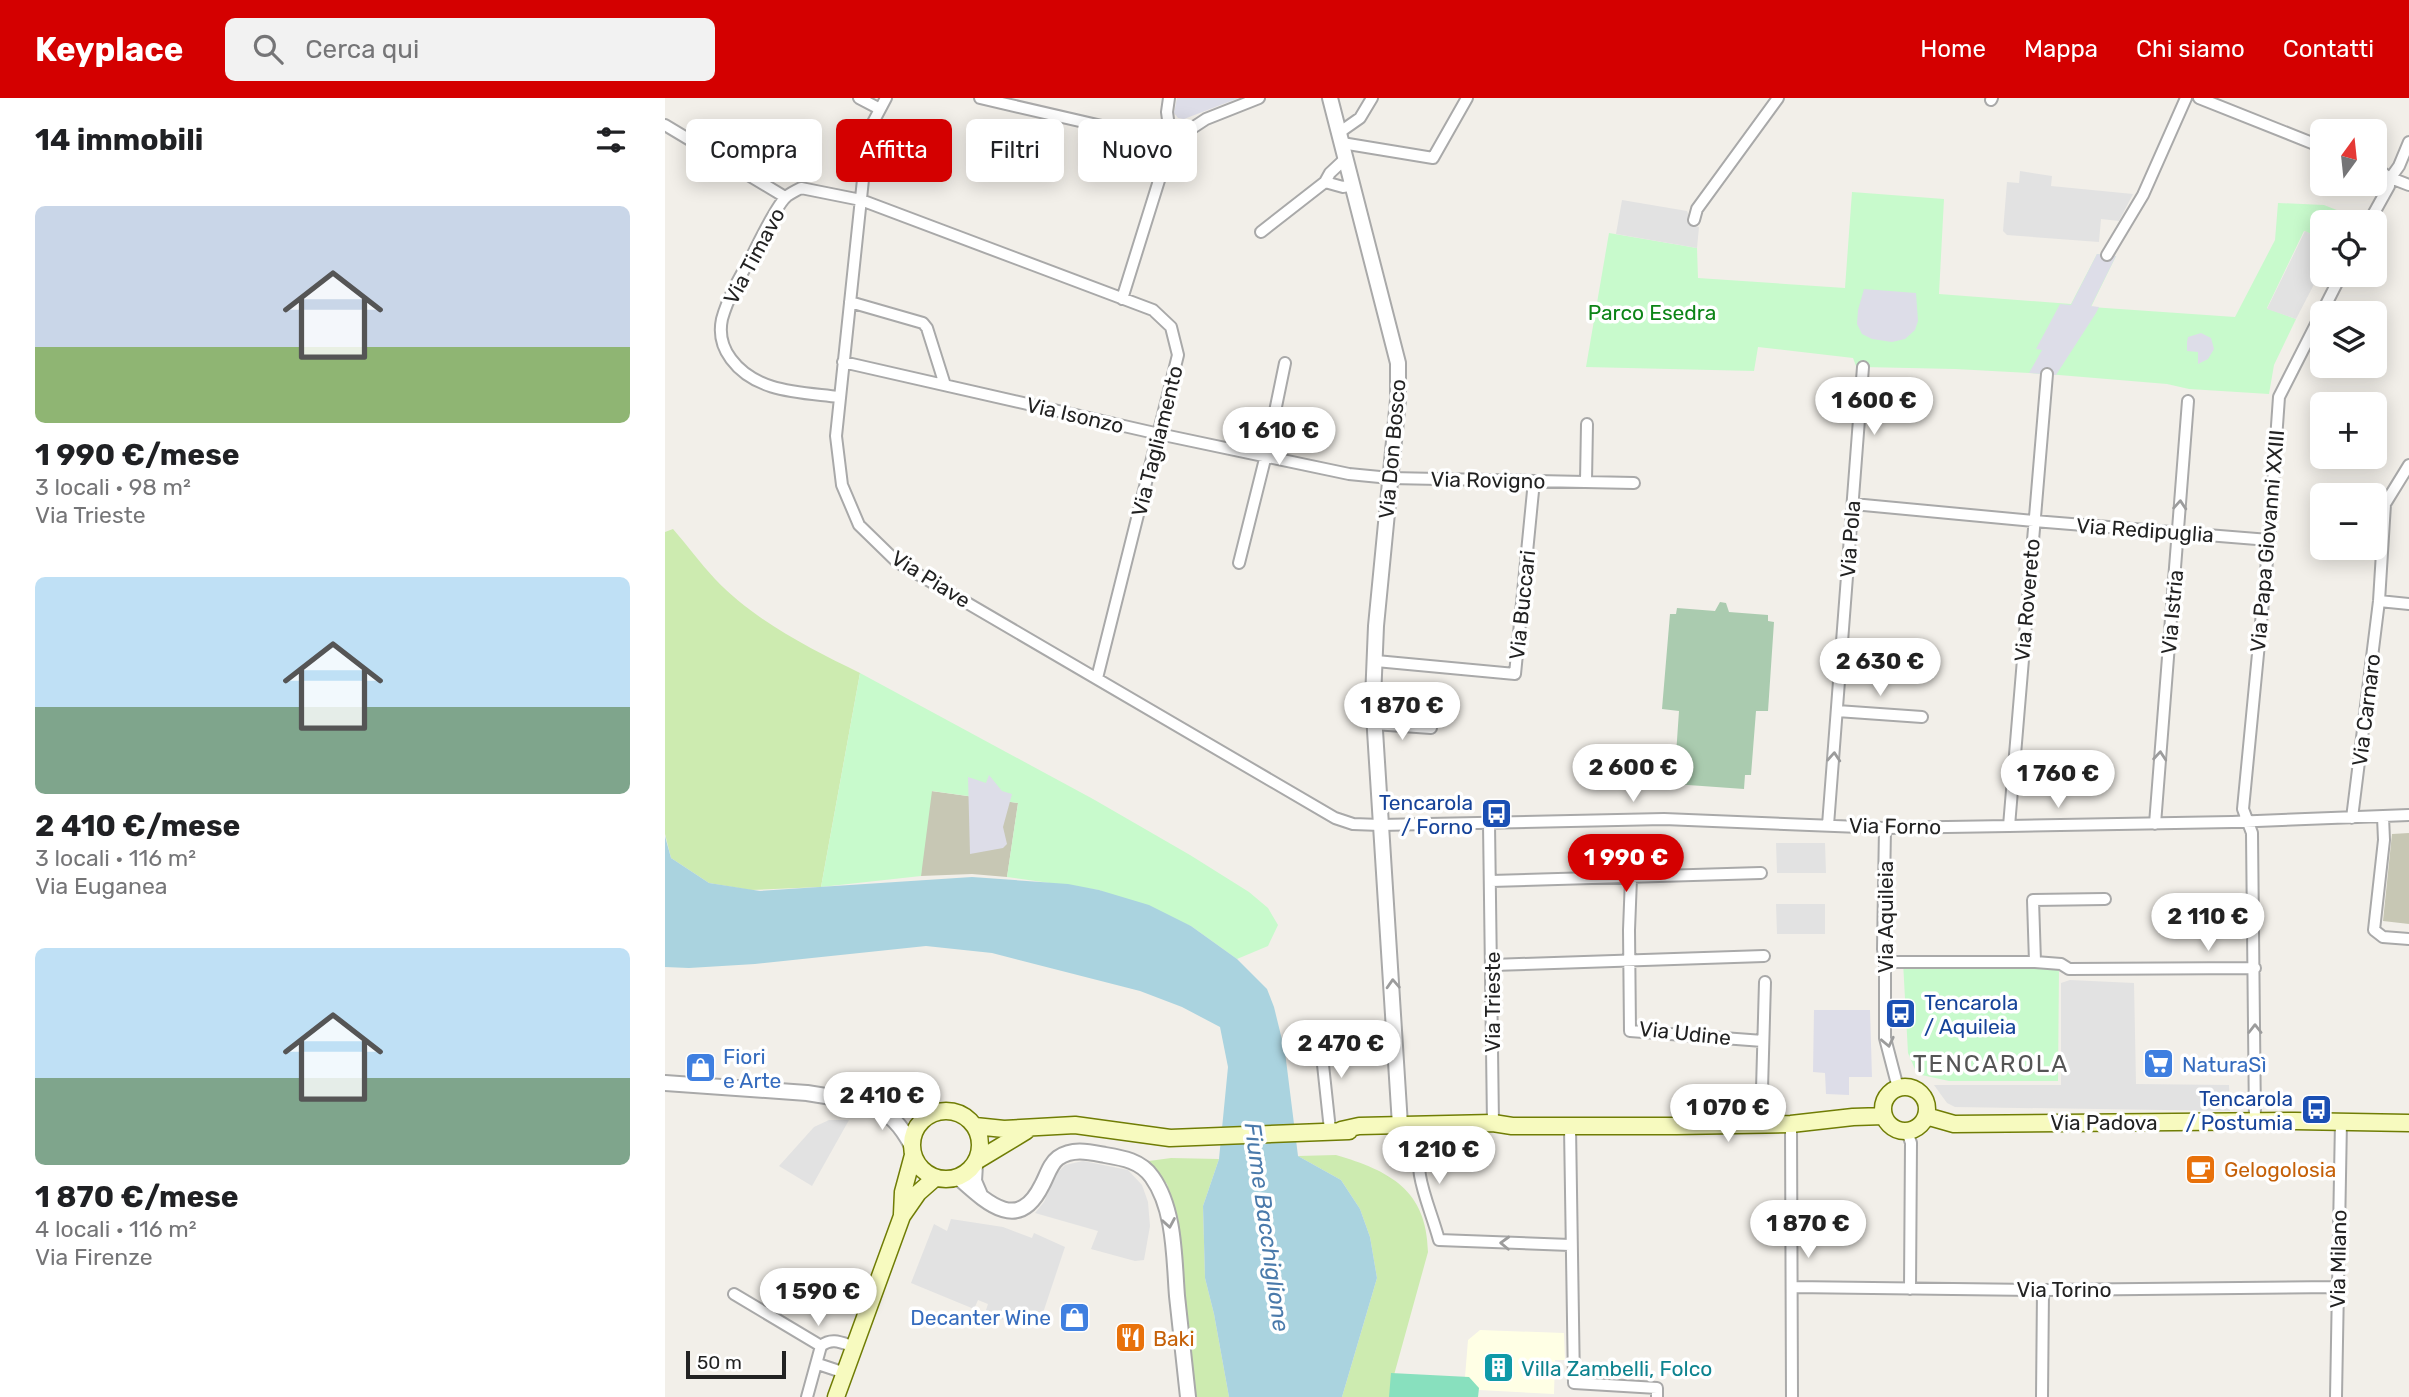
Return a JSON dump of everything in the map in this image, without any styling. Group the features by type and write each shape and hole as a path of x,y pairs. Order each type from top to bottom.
{"main road":[{"path":"1898,1088 1912,1088 1923,1096 1926,1102 1926,1116 1909,1137 1893,1128 1884,1116 1885,1099 1898,1088"},
{"path":"902,1216 903,1192 913,1150 913,1135 918,1125 935,1112 962,1114 975,1126 981,1142 976,1162"},
{"path":"975,1126 1030,1129 1058,1124 1075,1125 1170,1138 1359,1126 1493,1123 1570,1127 1761,1125 1884,1116"},
{"name":"Via Padova","path":"1926,1116 1954,1124 2341,1121 2409,1123"},
{"path":"1329,1130 1421,1132 1493,1130 1512,1126"},
{"path":"913,1150 922,1169 935,1178 958,1177 976,1162 1030,1129"},
{"path":"836,1397 902,1216 918,1193 935,1178"}],"street":[{"path":"859,98 880,109"},
{"name":"Via Piave","path":"886,98 868,132 836,436 842,485 859,525 897,562 1335,818 1353,824 1380,825"},
{"path":"980,98 1078,121"},
{"path":"1168,119 1170,98"},
{"path":"1197,125 1259,98"},
{"name":"Via Don Bosco","path":"1329,98 1398,363 1398,400 1376,626 1374,724 1392,967 1400,1125"},
{"path":"1341,138 1360,118 1372,98"},
{"path":"1341,138 1433,158 1467,98"},
{"path":"1694,220 1697,209 1778,98"},
{"path":"2107,255 2143,195 2186,98"},
{"path":"2199,98 2310,142"},
{"path":"665,125 785,197"},
{"path":"2375,210 2409,142"},
{"path":"1261,232 1325,182 1337,164 1346,158"},
{"path":"2387,178 2389,183"},
{"path":"2389,183 2396,180 2409,185"},
{"path":"1122,299 1159,182"},
{"path":"1325,182 1343,187 1353,185"},
{"name":"Via Timavo","path":"839,397 778,389 755,381 737,367 726,352 721,338 721,321 726,306 785,197 801,188 862,200"},
{"name":"Via Tagliamento","path":"862,200 1153,310 1171,327 1178,355 1097,678"},
{"name":"Via Papa Giovanni XXIII","path":"2255,1122 2252,833 2243,809 2269,540 2279,397 2335,287"},
{"path":"850,302 923,323 946,385"},
{"name":"Via Isonzo","path":"843,362 1159,434 1349,474 1390,478"},
{"path":"1239,563 1266,456 1285,363"},
{"name":"Via Pola","path":"1828,825 1863,368"},
{"name":"Via Rovereto","path":"2009,827 2047,374"},
{"name":"Via Istria","path":"2155,824 2188,401"},
{"path":"1586,481 1587,424"},
{"name":"Via Carnaro","path":"2352,818 2379,601 2385,505 2409,465"},
{"name":"Via Rovigno","path":"1390,478 1635,483"},
{"name":"Via Buccari","path":"1376,661 1515,674 1534,481"},
{"name":"Via Redipuglia","path":"1853,504 2269,540"},
{"path":"2379,601 2409,604"},
{"path":"1837,711 1922,717"},
{"path":"1374,724 1431,728"},
{"name":"Via Forno","path":"1380,825 1664,819 1885,828 2009,827 2409,815"},
{"path":"2383,817 2384,840 2374,930 2383,937 2409,939"},
{"name":"Via Trieste","path":"1489,824 1493,1123"},
{"name":"Via Aquileia","path":"1885,828 1885,1038 1898,1088"},
{"path":"1491,881 1761,873"},
{"path":"1628,962 1631,878"},
{"path":"2035,962 2032,900 2105,899"},
{"path":"1492,965 1764,956"},
{"name":"Via Udine","path":"1628,962 1630,1031 1763,1041"},
{"path":"1885,962 2035,962 2061,964 2069,969 2255,968"},
{"name":"Via Udine","path":"1761,1125 1765,982"},
{"path":"1321,1046 1329,1130"},
{"path":"665,1083 785,1091 869,1103 891,1102 935,1112"},
{"path":"869,1103 887,1112 899,1124 913,1150"},
{"name":"Via Milano","path":"2336,1397 2341,1121"},
{"path":"1791,1124 1792,1397"},
{"path":"1570,1127 1574,1383 1657,1388 1657,1397"},
{"path":"1421,1132 1417,1150 1418,1175 1439,1240 1570,1245"},
{"path":"1909,1137 1910,1289"},
{"path":"958,1177 980,1197 1004,1210 1015,1211 1025,1208 1033,1201 1057,1159 1072,1152 1125,1158 1139,1164 1151,1175 1165,1206 1173,1249 1188,1397"},
{"path":"976,1162 974,1181 980,1197"},
{"name":"Via Torino","path":"1792,1287 2043,1290 2337,1287"},
{"path":"2042,1397 2043,1290"},
{"path":"734,1294 821,1346"},
{"path":"807,1397 821,1346 828,1341 837,1341 855,1347"},
{"path":"818,1364 845,1373"}],"shaded area":[{"path":"1177,98 1239,98 1184,119 1178,118 1174,113"},
{"path":"2020,171 2052,176 2051,186 2133,194 2119,221 2101,219 2099,242 2007,235 2003,231 2007,182 2019,183"},
{"path":"1622,200 1687,211 1693,226 1699,227 1697,248 1616,234"},
{"path":"2305,231 2310,233 2310,287 2313,287 2296,319 2267,309"},
{"path":"2097,254 2116,256 2091,306 2099,307 2096,313 2056,375 2029,373 2042,350 2036,349 2060,304 2071,305"},
{"path":"1864,289 1916,293 1918,321 1915,330 1905,339 1892,342 1872,339 1862,334 1857,324"},
{"path":"2201,333 2211,338 2214,349 2208,359 2198,364 2198,352 2187,351 2187,342 2188,337"},
{"path":"1720,602 1726,603 1729,612 1768,615 1768,621 1774,622 1768,711 1756,711 1751,775 1745,775 1744,789 1674,784 1679,711 1662,709 1670,614 1676,614 1677,608 1715,611"},
{"path":"989,775 1002,791 1012,794 1003,827 1007,844 1003,848 970,854 968,777 986,783"},
{"path":"931,791 1018,803 1007,877 972,874 921,876 923,834"},
{"path":"2409,833 2409,924 2383,921 2392,834"},
{"path":"1776,843 1825,843 1826,873 1777,873"},
{"path":"1776,904 1825,904 1825,934 1777,934"},
{"path":"2070,980 2134,983 2136,1084 2229,1085 2230,1111 1955,1107 1947,1103 1934,1085 2061,1085 2061,983"},
{"path":"1814,1010 1870,1010 1872,1077 1849,1077 1849,1095 1826,1094 1825,1073 1813,1072"},
{"path":"829,1120 849,1120 812,1186 779,1166 814,1127"},
{"path":"1083,1161 1128,1170 1142,1185 1148,1202 1150,1226 1144,1260 1135,1261 1091,1249 1098,1231 1035,1213 1044,1202 1056,1174 1065,1165"},
{"path":"951,1219 1003,1227 1032,1238 1034,1233 1065,1247 1040,1322 1032,1320 1028,1329 985,1313 988,1304 978,1300 974,1309 911,1283 934,1224 947,1231"},
{"path":"1480,1330 1564,1333 1565,1360 1555,1360 1554,1394 1479,1390 1465,1377 1468,1340"}],"green space":[{"name":"Parco Esedra","path":"1852,192 1944,199 1939,294 2071,304 2097,254 2116,256 2091,307 2235,317 2275,240 2278,203 2324,205 2337,210 2310,210 2310,234 2304,231 2267,308 2296,319 2274,365 2269,394 2189,389 2167,384 2047,374 1863,367 1856,366 1853,358 1758,347 1754,371 1586,367 1609,233 1697,248 1698,278 1845,288"},
{"path":"673,529 715,579 747,608 802,643 860,673 821,887 750,890 709,883 671,858 665,834 665,532"},
{"path":"860,673 1093,799 1249,892 1268,908 1278,925 1268,946 1237,959 1191,926 1099,890 1007,877 1018,803 932,791 921,876 821,887"},
{"path":"1903,962 2059,968 2058,1081 1949,1081 1917,1074 1908,1053"},
{"path":"1336,1155 1373,1168 1402,1186 1421,1213 1426,1231 1428,1252 1394,1375 1391,1397 1342,1397 1377,1278 1370,1237 1360,1209 1341,1180 1298,1156"},
{"path":"1171,1158 1219,1159 1203,1206 1205,1278 1229,1397 1189,1397 1178,1219 1167,1184 1149,1161"},
{"path":"1391,1373 1469,1377 1479,1388 1478,1397 1389,1397"}],"water":[{"name":"Fiume Bacchiglione","path":"665,836 671,858 709,883 760,891 972,877 1068,884 1099,890 1149,905 1191,926 1237,959 1267,989 1274,1007 1285,1052 1298,1156 1341,1180 1360,1209 1370,1237 1377,1278 1342,1397 1229,1397 1205,1278 1203,1206 1219,1159 1228,1067 1220,1027 1182,1007 1140,991 992,953 926,946 755,964 665,967"}],"place":[{"name":"Tencarola / Forno","path":"1496,814"},
{"name":"Tencarola / Aquileia","path":"1901,1014"},
{"name":"NaturaSì","path":"2159,1064"},
{"name":"Fiori e Arte","path":"700,1068"},
{"name":"Tencarola / Postumia","path":"2316,1110"},
{"name":"Gelogolosia","path":"2201,1169"},
{"name":"Decanter Wine","path":"1074,1317"},
{"name":"Baki","path":"1130,1338"},
{"name":"Villa Zambelli, Folco","path":"1498,1368"}],"district":[{"name":"TENCAROLA","path":"1991,1064"}]}
